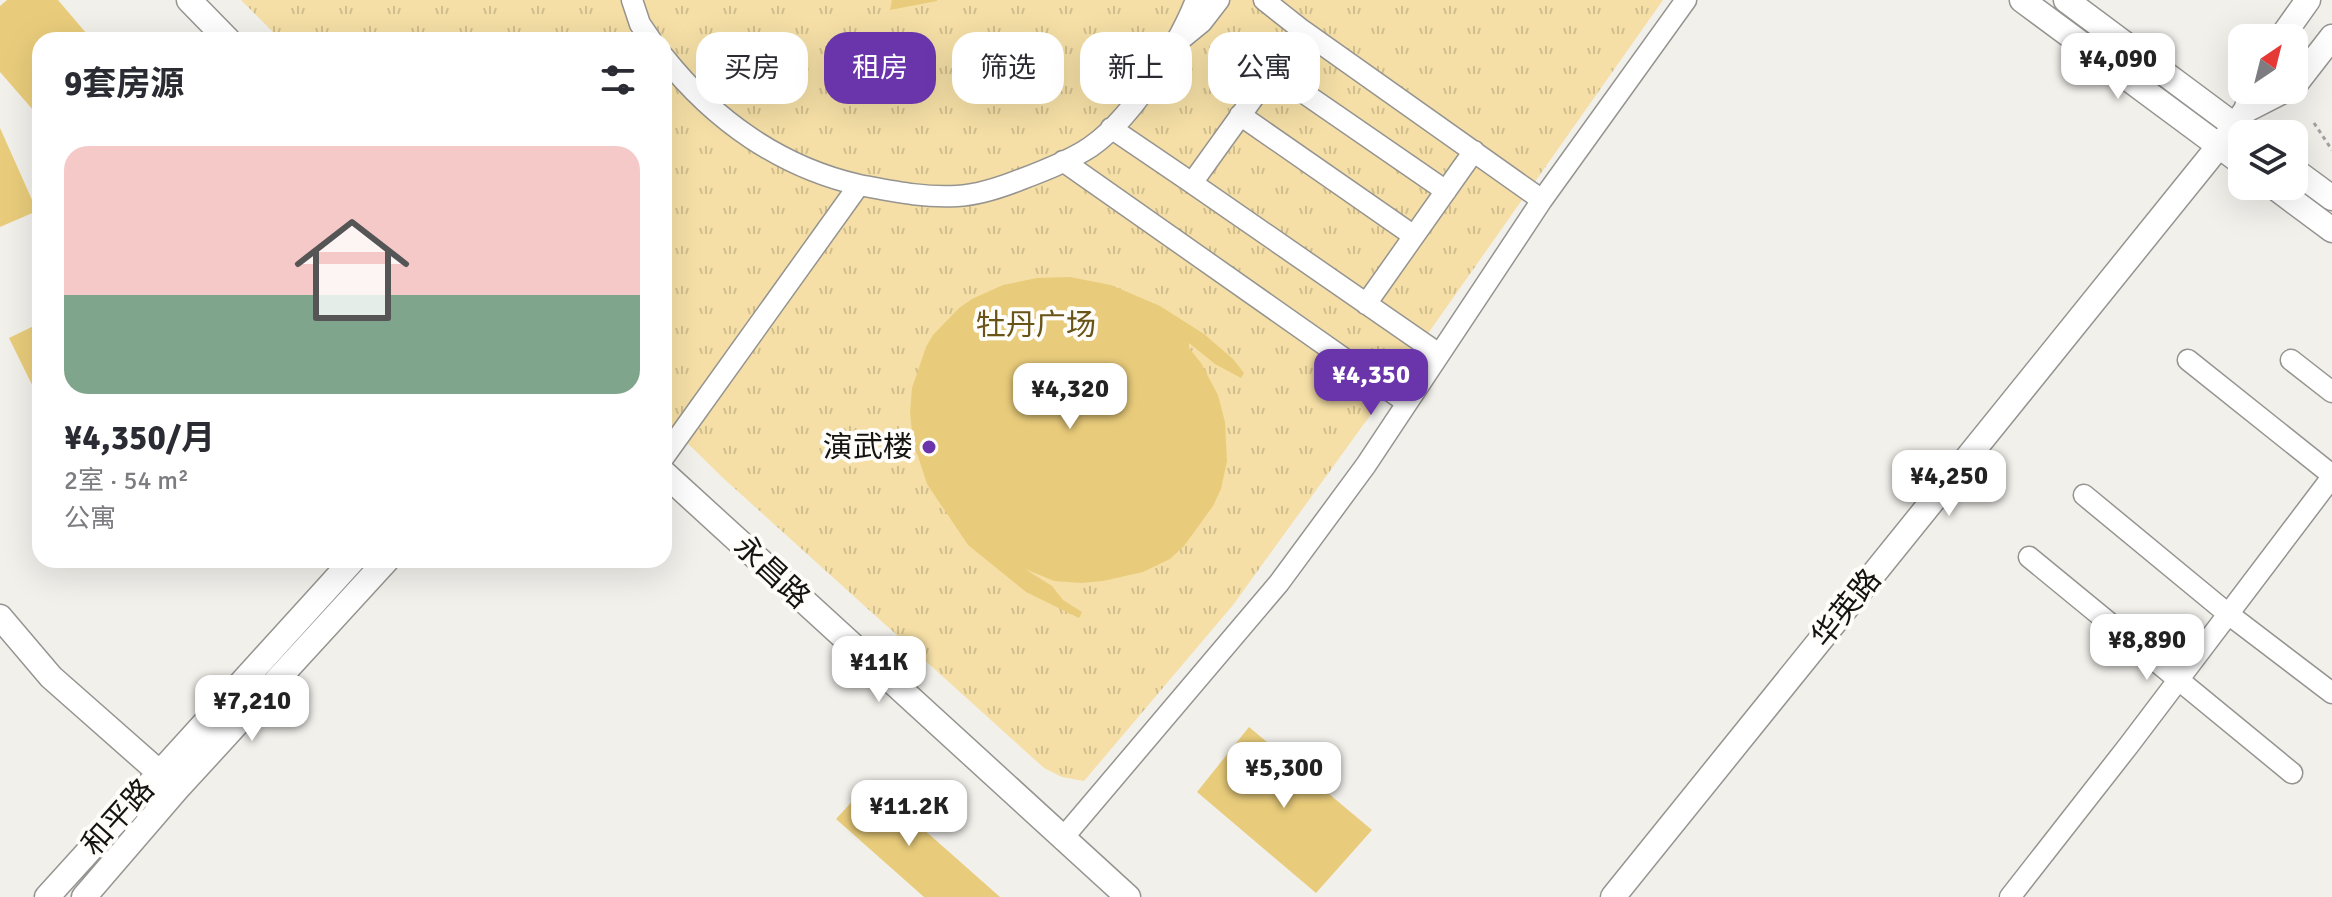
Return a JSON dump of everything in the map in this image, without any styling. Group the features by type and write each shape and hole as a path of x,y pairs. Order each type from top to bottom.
{"main road":[{"path":"189,0 220,32"},
{"path":"2022,0 2228,153"},
{"path":"2066,0 2245,115 2263,104"},
{"path":"2291,24 2308,0"},
{"path":"2308,68 2332,37"},
{"name":"华英路","path":"1613,897 2245,115"},
{"path":"2308,180 2332,198"},
{"path":"2292,200 2332,230"},
{"name":"永昌路","path":"672,480 1128,897"},
{"name":"和平路","path":"47,897 346,568"},
{"name":"和平路","path":"84,897 177,789 380,568"},
{"path":"0,617 51,677 177,789"}],"street":[{"path":"632,0 646,32"},
{"path":"1181,32 1196,0"},
{"path":"1190,32 1219,0"},
{"path":"1264,0 1542,200"},
{"path":"1062,839 1279,583 1366,465 1542,200 1686,0"},
{"path":"672,66 699,97 765,148 832,179 915,196 960,196 1000,188 1085,151 1111,128 1131,104"},
{"path":"1192,183 1248,104"},
{"path":"1320,104 1446,191"},
{"path":"1240,115 1414,236"},
{"path":"1111,128 1439,354"},
{"path":"1366,304 1474,151"},
{"path":"1063,161 1406,402"},
{"path":"672,446 859,185"},
{"path":"2010,897 2332,476 2188,360"},
{"path":"2291,360 2332,392"},
{"path":"2084,495 2227,613 2332,693"},
{"path":"2029,557 2292,773"}],"path":[{"path":"2314,123 2332,150"}],"green space":[{"name":"牡丹广场","path":"241,0 1663,0 1233,605 1084,781 1062,777 1044,768 722,477 672,428 672,32 273,32"}],"building":[{"path":"7,0 58,0 85,32 32,32 32,109 0,72 0,6"},
{"path":"892,0 937,0 937,1 890,10"},
{"path":"0,128 32,200 32,213 0,227"},
{"path":"1070,277 1111,285 1160,306 1204,334 1244,373 1241,378 1215,364 1189,343 1189,348 1218,395 1225,422 1227,461 1221,489 1213,506 1184,546 1170,559 1143,572 1081,583 1054,581 1025,569 1052,586 1063,600 1082,612 1079,618 1026,592 968,545 927,484 913,441 910,413 912,388 926,347 933,335 959,308 1003,285 1037,278"},
{"path":"32,327 32,385 9,338"},
{"path":"1249,727 1372,830 1316,893 1197,792"},
{"path":"870,782 1000,897 924,897 836,819"}],"place":[{"name":"演武楼","path":"929,447"}]}
